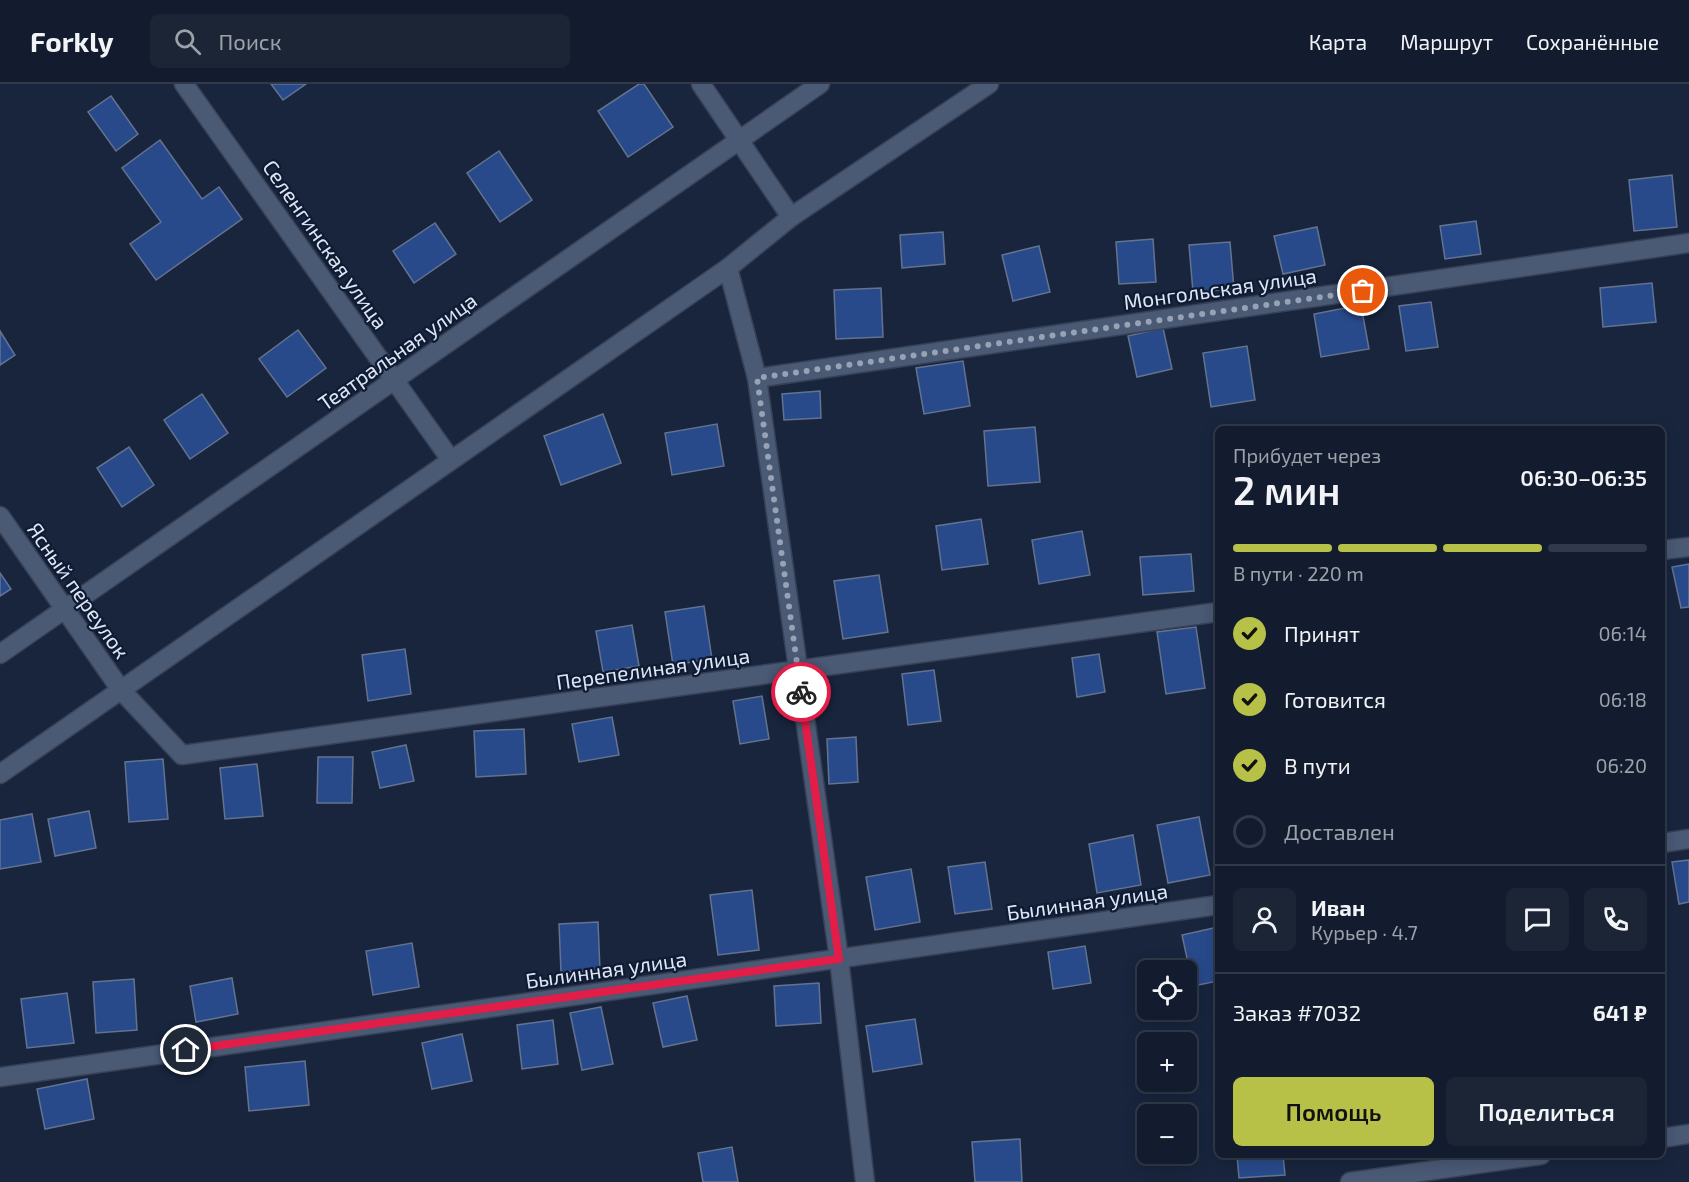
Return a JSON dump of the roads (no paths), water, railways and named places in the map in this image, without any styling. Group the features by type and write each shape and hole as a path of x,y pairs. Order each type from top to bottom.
{"street":[{"name":"Селенгинская улица","path":"184,84 451,460"},
{"path":"701,84 791,217"},
{"name":"Театральная улица","path":"0,654 820,84"},
{"path":"0,774 728,268 791,217 989,84"},
{"name":"Монгольская улица","path":"757,378 1689,243"},
{"path":"728,268 757,378 839,959 865,1182"},
{"name":"Ясный переулок","path":"0,516 121,690"},
{"path":"1665,550 1689,547"},
{"name":"Перепелиная улица","path":"121,690 182,755 1215,612"},
{"path":"1665,843 1689,839"},
{"name":"Былинная улица","path":"0,1077 1215,906"},
{"path":"1665,1138 1689,1134"},
{"path":"1350,1182 1520,1158"}]}
